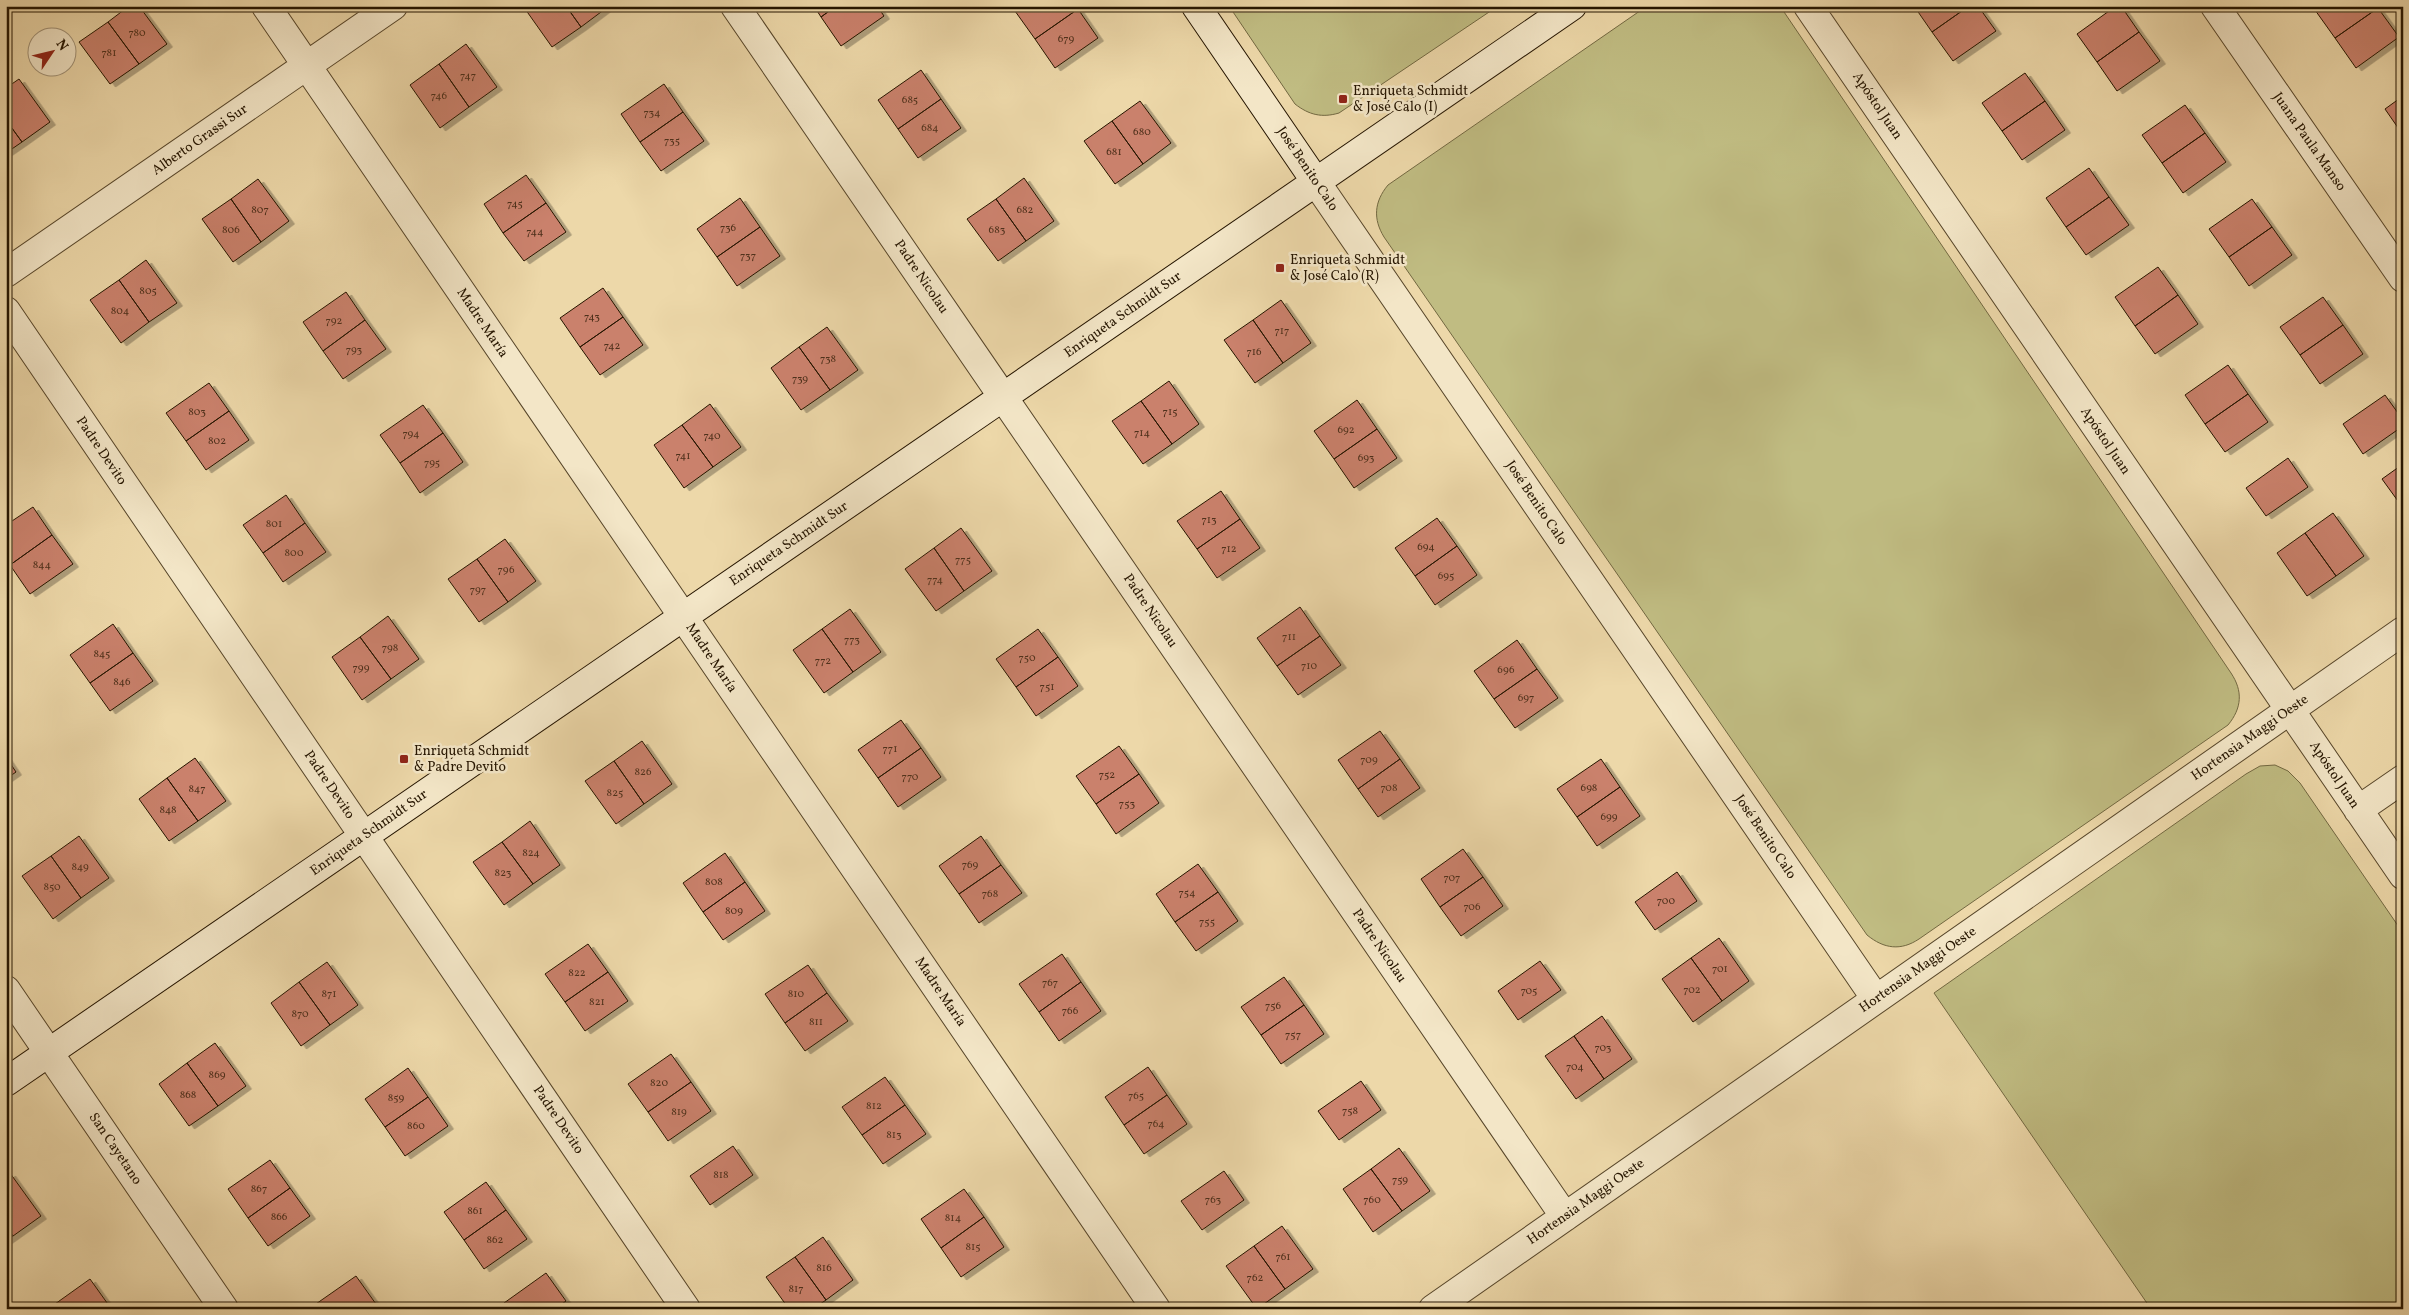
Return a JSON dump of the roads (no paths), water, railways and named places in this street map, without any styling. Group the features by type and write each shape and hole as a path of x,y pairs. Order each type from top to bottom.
{"street":[{"name":"Madre María","path":"266,6 1156,1309"},
{"name":"Alberto Grassi Sur","path":"6,273 393,6"},
{"name":"Padre Nicolau","path":"735,6 1565,1217"},
{"name":"José Benito Calo","path":"1196,6 1876,1000"},
{"name":"Enriqueta Schmidt Sur","path":"6,1082 1572,6"},
{"name":"Apóstol Juan","path":"1808,6 2403,875"},
{"name":"Juana Paula Manso","path":"2216,6 2403,278"},
{"name":"Padre Devito","path":"6,311 686,1309"},
{"name":"Hortensia Maggi Oeste","path":"1433,1309 2403,630"},
{"path":"2358,810 2403,779"},
{"name":"San Cayetano","path":"6,990 224,1309"}],"place":[{"name":"Enriqueta Schmidt & José Calo (I)","path":"1343,99"},
{"name":"Enriqueta Schmidt & José Calo (R)","path":"1280,268"},
{"name":"Enriqueta Schmidt & Padre Devito","path":"404,759"}]}
